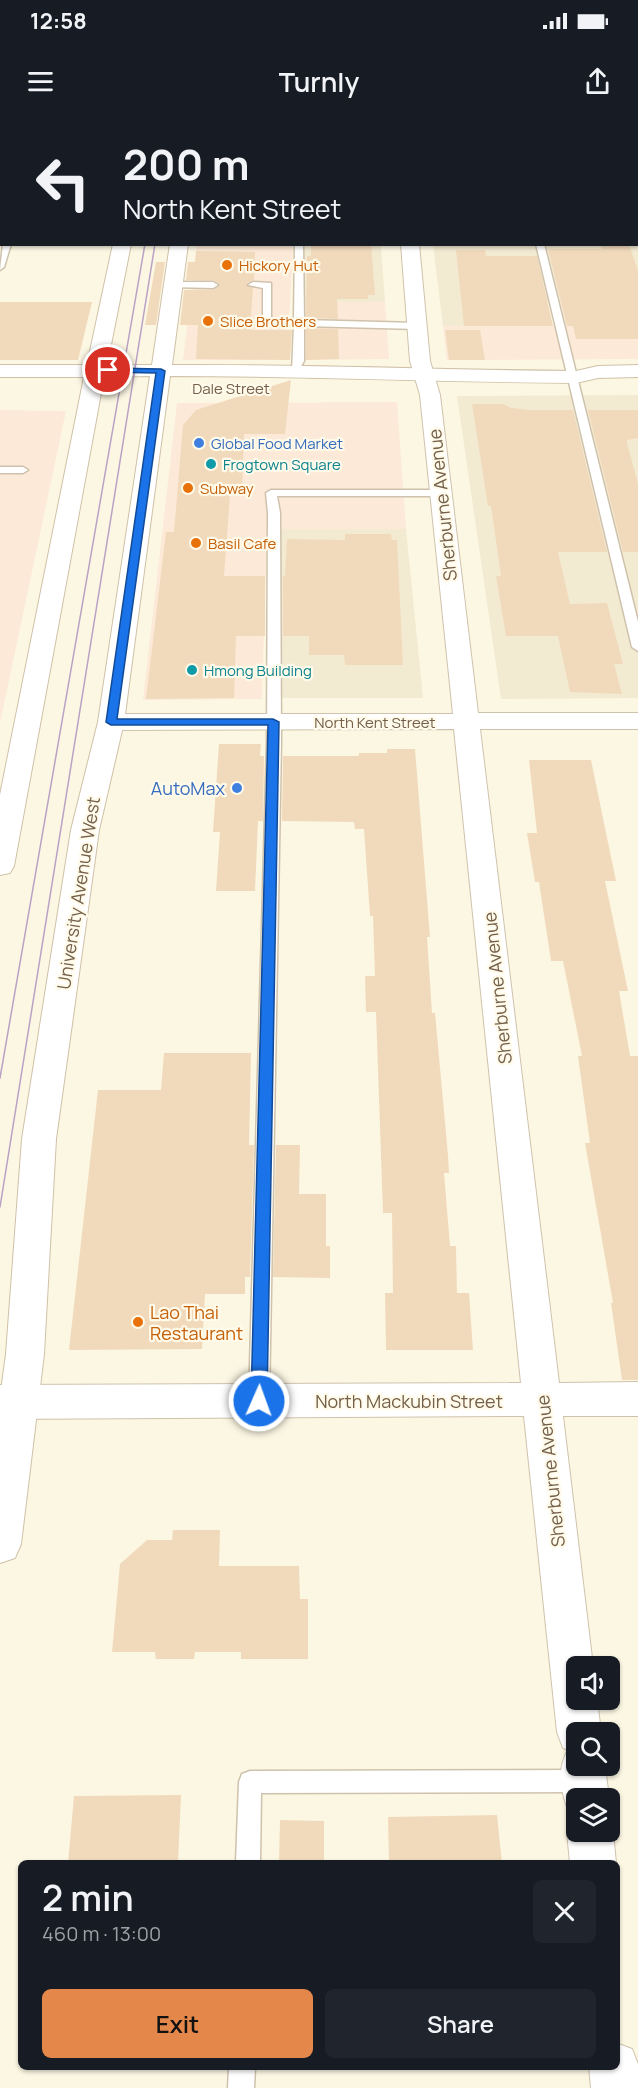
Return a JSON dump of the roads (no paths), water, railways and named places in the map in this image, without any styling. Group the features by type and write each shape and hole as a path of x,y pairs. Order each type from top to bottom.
{"main road":[{"path":"0,866 122,246"},
{"name":"University Avenue West","path":"0,1545 9,1402 25,1354 39,1138 85,830 111,722 179,246"},
{"name":"Sherburne Avenue","path":"410,246 420,361 430,395 578,1722"},
{"name":"Dale Street","path":"159,380 295,370 391,372 425,376 574,376 598,372 638,371"},
{"name":"Dale Street","path":"0,371 94,379 365,386 393,384 425,376"},
{"name":"Dale Street","path":"574,376 602,383 638,383"},
{"name":"Dale Street","path":"0,389 94,379"},
{"name":"North Kent Street","path":"111,722 638,721"},
{"name":"North Mackubin Street","path":"9,1402 638,1399"},
{"path":"591,1842 593,1860"},
{"path":"614,2070 616,2088"}],"lane":[{"path":"0,267 6,246"},
{"path":"295,370 299,361 299,246"},
{"path":"541,246 574,376 638,647"},
{"path":"174,285 213,285"},
{"path":"253,285 267,285 266,322 299,322 311,325 417,326"},
{"path":"0,470 23,470"},
{"path":"259,1401 273,722 274,561 271,493 440,494"},
{"path":"248,1860 250,1782 585,1782"},
{"path":"241,2088 242,2070"}],"tram line":[{"path":"0,1078 145,246"},
{"path":"0,1207 155,246"}],"place":[{"name":"Hickory Hut","path":"227,265"},
{"name":"Slice Brothers","path":"208,321"},
{"name":"Global Food Market","path":"199,443"},
{"name":"Frogtown Square","path":"211,464"},
{"name":"Subway","path":"188,488"},
{"name":"Basil Cafe","path":"196,543"},
{"name":"Hmong Building","path":"192,670"},
{"name":"AutoMax","path":"237,788"},
{"name":"Lao Thai Restaurant","path":"138,1322"}]}
